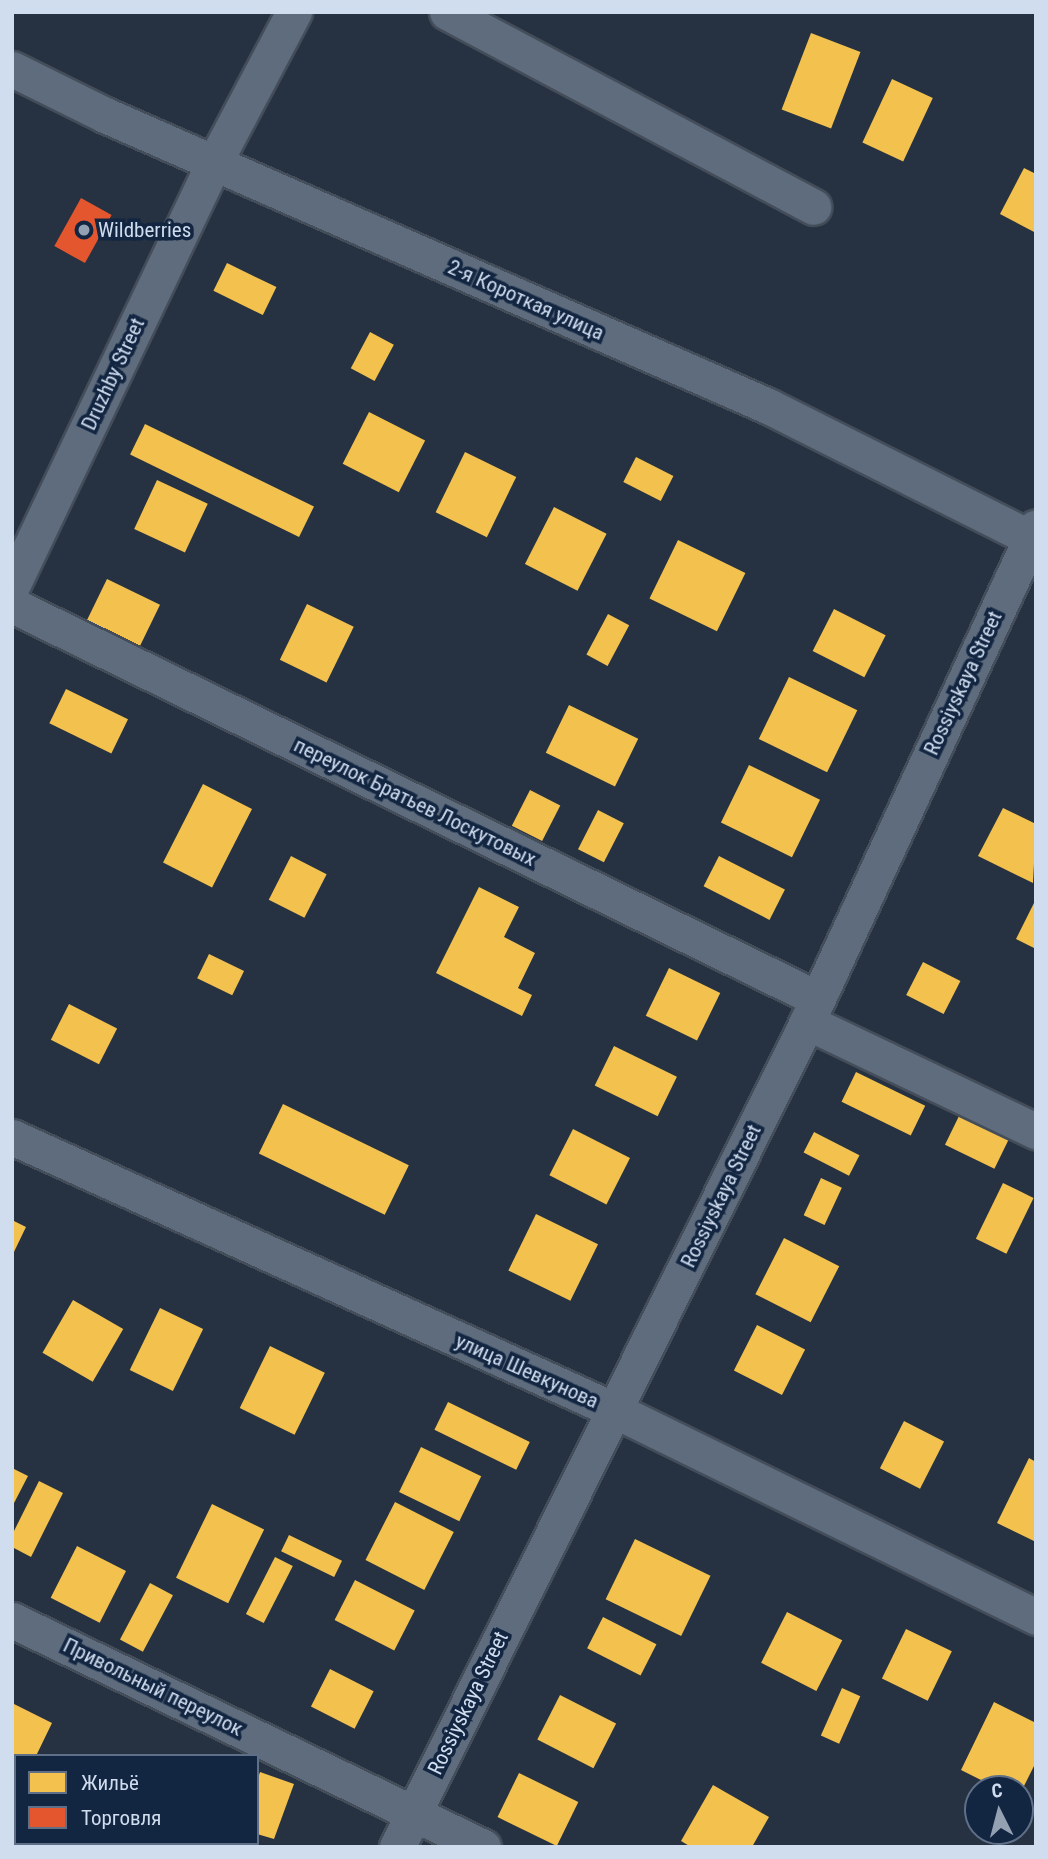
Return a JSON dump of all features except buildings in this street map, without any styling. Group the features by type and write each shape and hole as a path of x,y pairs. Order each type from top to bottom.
{"street":[{"name":"Druzhby Street","path":"12,586 214,163 294,12"},
{"path":"447,12 813,207"},
{"name":"2-я Короткая улица","path":"12,69 105,115 768,406 1034,535"},
{"name":"Rossiyskaya Street","path":"397,1847 813,1011 1034,535"},
{"name":"переулок Братьев Лоскутовых","path":"12,605 813,1011 1036,1131"},
{"name":"улица Шевкунова","path":"12,1137 614,1410 1036,1617"},
{"name":"Привольный переулок","path":"12,1620 483,1847"}],"place":[{"name":"Wildberries","path":"84,230"}]}
